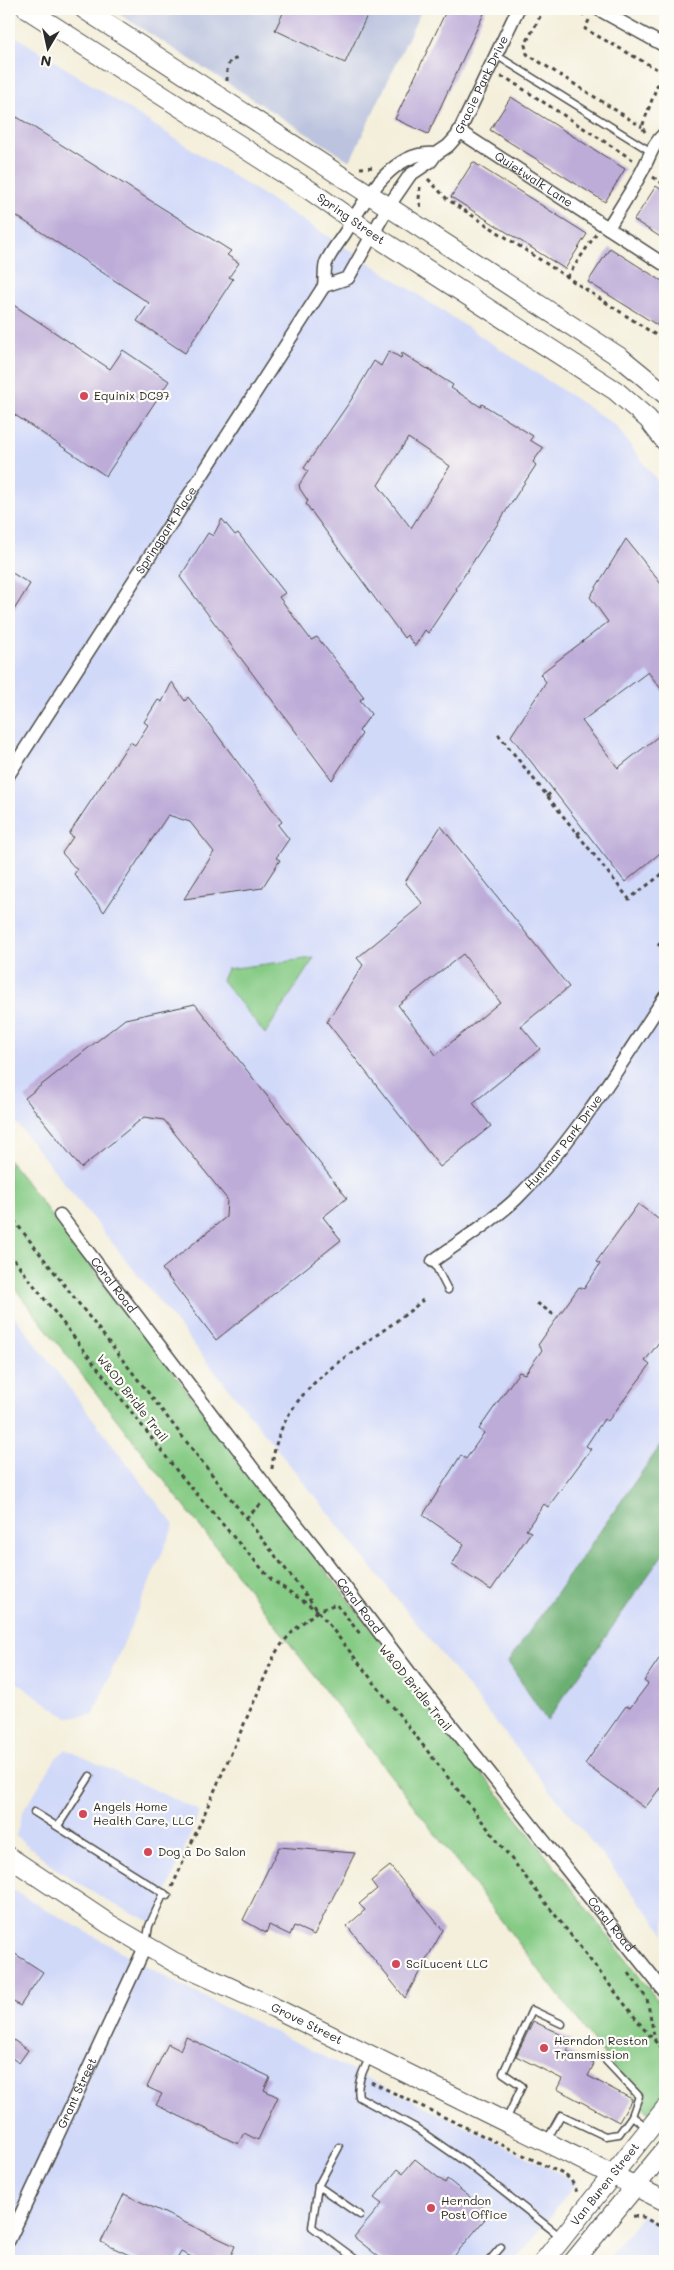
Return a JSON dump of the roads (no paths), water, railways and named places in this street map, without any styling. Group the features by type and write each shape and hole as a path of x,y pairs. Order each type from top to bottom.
{"main road":[{"name":"Spring Street","path":"27,9 311,191 372,234 616,392 648,419 665,440"},
{"path":"84,9 621,358 665,394"},
{"name":"Grove Street","path":"9,1857 109,1924 174,1962 371,2055 665,2201"},
{"name":"Van Buren Street","path":"544,2261 665,2109"},
{"name":"Van Buren Street","path":"574,2261 665,2150"}],"street":[{"name":"Gracie Park Drive","path":"388,207 410,175 431,161 436,154 448,146 459,130 518,9"},
{"path":"598,9 665,46"},
{"name":"Quietwalk Lane","path":"459,130 665,265"},
{"path":"605,225 642,171 650,151 665,133"},
{"path":"369,194 390,171 407,159 426,152 436,154"},
{"name":"Springpark Place","path":"9,774 324,286 326,263 369,194"},
{"path":"324,286 348,278 388,207"},
{"name":"Huntmar Park Drive","path":"433,1261 514,1201 540,1174 585,1116 665,998"},
{"name":"Coral Road","path":"60,1216 270,1491 318,1550 416,1681 665,1992"},
{"name":"Grant Street","path":"9,2240 146,1945"}],"lane":[{"path":"496,55 650,151"},
{"path":"433,1261 448,1290"},
{"path":"58,1826 90,1776"},
{"path":"34,1812 166,1894 149,1926 146,1945"},
{"path":"505,2121 522,2086 503,2073 532,2010 562,2024"},
{"path":"371,2055 360,2078 357,2089 359,2097 416,2128 468,2164 562,2237"},
{"path":"546,2141 561,2115 605,2136 619,2134 632,2116 640,2096 606,2060"},
{"path":"632,2116 650,2129"},
{"path":"339,2147 318,2186 312,2227 358,2261"},
{"path":"318,2186 360,2215"},
{"path":"489,2261 501,2247"}],"place":[{"name":"Equinix DC97","path":"84,396"},
{"name":"Angels Home Health Care, LLC","path":"83,1814"},
{"name":"Dog a Do Salon","path":"148,1852"},
{"name":"SciLucent LLC","path":"396,1964"},
{"name":"Herndon Reston Transmission","path":"544,2048"},
{"name":"Herndon Post Office","path":"431,2208"}]}
